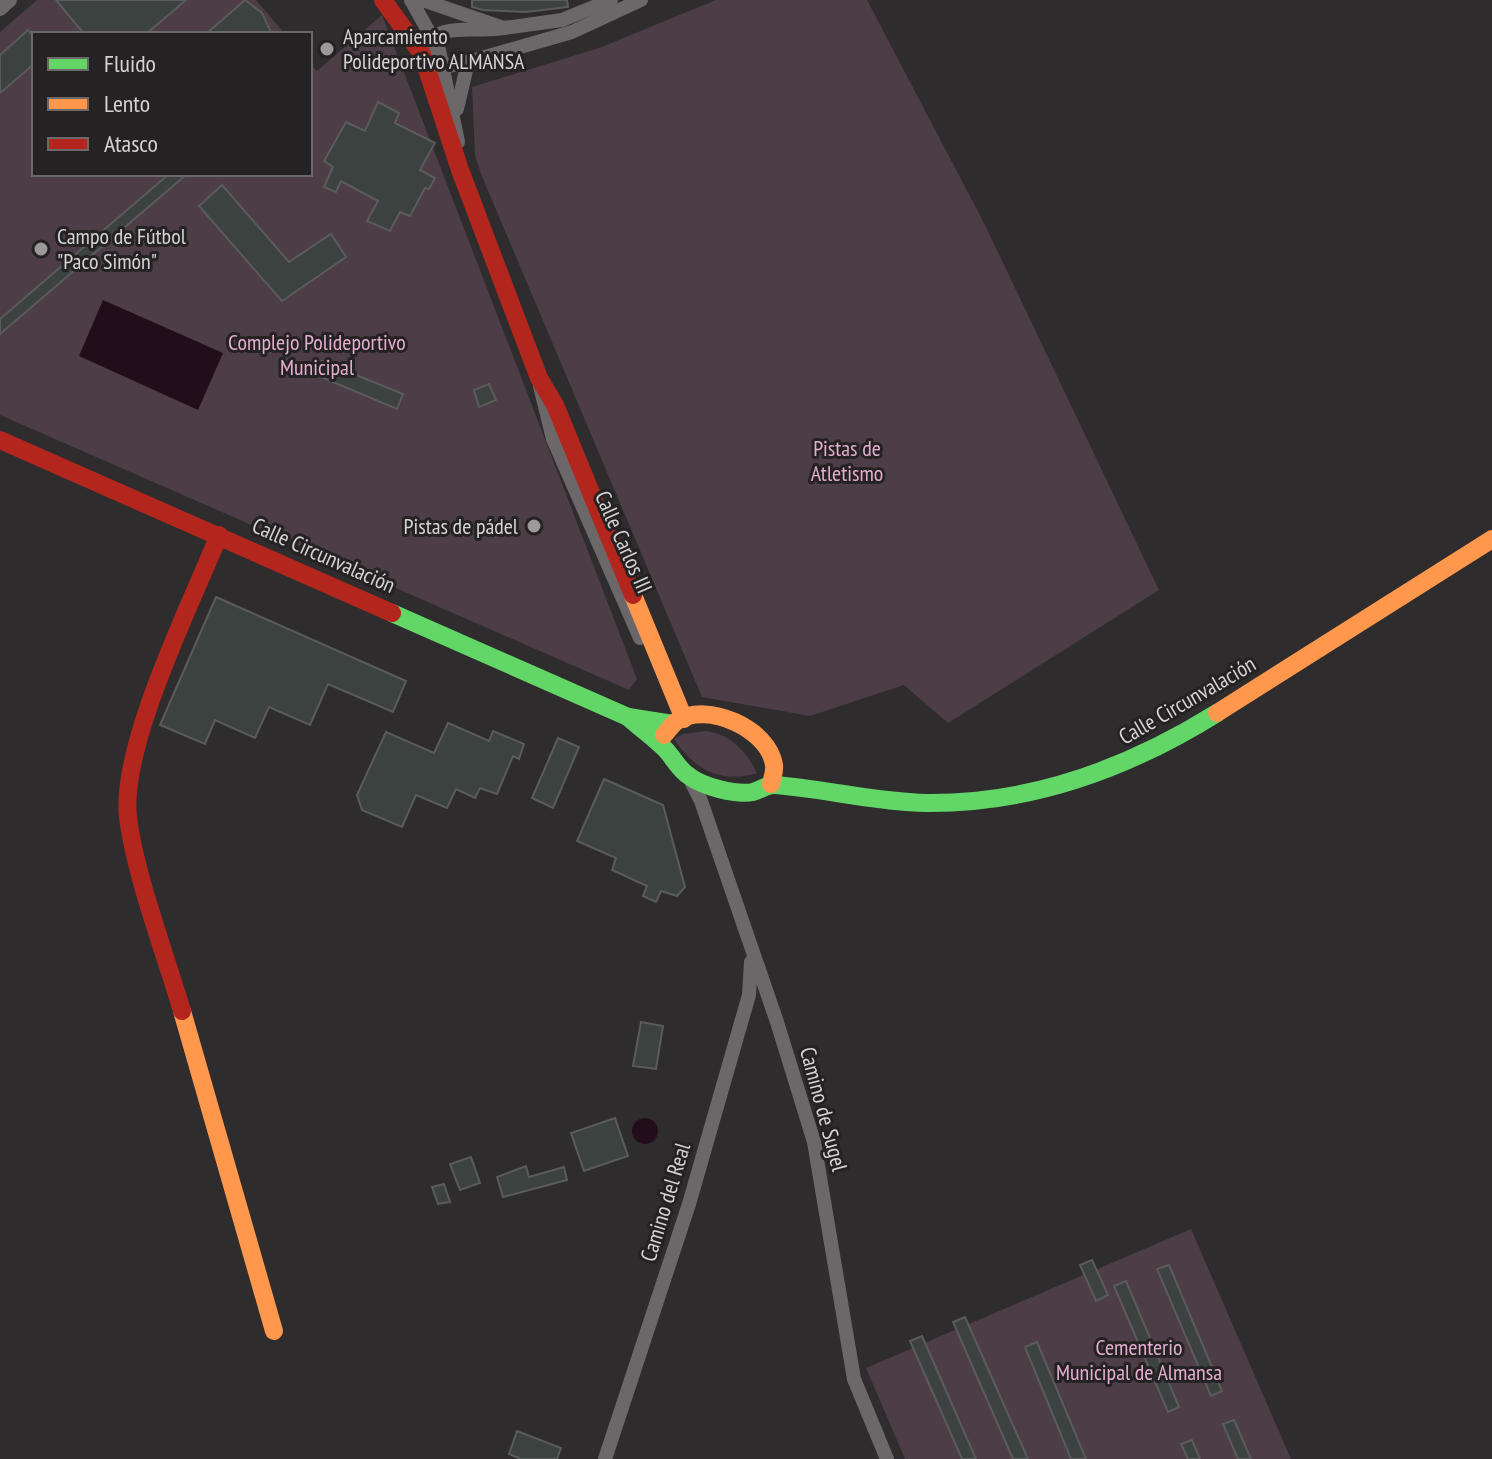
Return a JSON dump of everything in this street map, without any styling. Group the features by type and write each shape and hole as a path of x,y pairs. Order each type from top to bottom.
{"main road":[{"name":"Calle Carlos III","path":"383,0 431,47 460,170 539,378 555,405 678,721"},
{"name":"Calle Circunvalación","path":"0,440 628,717 678,721 716,716 733,722 756,738 774,777 823,792 886,801 972,802 1045,790 1117,767 1201,724 1492,539"},
{"path":"219,535 152,700 128,776 127,799 141,870 274,1331"},
{"path":"628,717 665,749 689,777 729,791 753,792 774,777"},
{"path":"665,749 664,735 678,721"}],"street":[{"path":"0,9 10,0"},
{"path":"411,0 431,47 444,65 468,62 572,32 641,0"},
{"path":"422,0 504,28"},
{"path":"431,47 449,29 504,28 562,20 611,0"},
{"path":"456,130 457,98 468,62"},
{"name":"Calle Carlos III","path":"444,65 460,170"},
{"name":"Camino de Sugel","path":"689,777 701,801 777,1022 814,1142 854,1379 887,1459"},
{"name":"Camino del Real","path":"605,1459 697,1175 749,995 752,954"}],"green space":[{"name":"Complejo Polideportivo Municipal","path":"37,0 256,0 283,32 32,32 32,176 312,176 312,65 317,71 382,15 637,679 629,690 0,415 0,32"},
{"name":"Pistas de Atletismo","path":"716,0 867,0 984,223 1159,590 948,723 904,685 810,716 702,697 481,174 475,155 472,87 599,48"},
{"path":"706,731 723,736 737,745 757,773 731,777 710,772 691,759 674,739 683,734"},
{"name":"Cementerio Municipal de Almansa","path":"1191,1229 1291,1459 905,1459 866,1368"}],"shaded area":[{"path":"103,300 223,353 198,410 79,356"},
{"path":"645,1118 654,1122 658,1131 654,1140 645,1144 636,1140 632,1131 636,1122"}],"building":[{"path":"56,0 186,0 148,32 82,32"},
{"path":"245,0 262,13 271,32 208,32"},
{"path":"472,0 567,0 568,7 526,12 483,10 472,7"},
{"path":"28,30 32,35 32,66 0,93 0,55"},
{"path":"378,102 399,113 395,123 435,143 420,170 435,178 429,189 425,188 410,216 400,212 390,231 367,221 378,201 341,181 336,192 324,187 333,167 324,161 346,122 365,131"},
{"path":"167,176 185,176 0,334 0,319"},
{"path":"222,185 289,262 331,234 346,257 282,301 199,206"},
{"path":"322,361 403,394 397,409 316,375"},
{"path":"489,384 496,400 479,407 474,390"},
{"path":"216,597 406,681 393,712 328,684 310,725 269,707 255,738 215,720 205,744 160,725"},
{"path":"448,723 489,741 493,731 524,744 519,759 513,756 497,794 480,788 475,798 456,789 447,808 416,795 402,827 362,810 357,795 386,732 434,753"},
{"path":"558,738 579,747 553,808 532,798"},
{"path":"604,779 663,805 685,887 677,896 661,891 656,902 643,896 647,886 612,870 616,858 577,841"},
{"path":"641,1022 663,1026 656,1069 633,1066"},
{"path":"615,1118 628,1156 584,1171 571,1133"},
{"path":"471,1157 480,1183 460,1190 450,1164"},
{"path":"526,1166 529,1177 564,1167 567,1180 503,1197 497,1177"},
{"path":"444,1184 450,1202 438,1204 432,1187"},
{"path":"1092,1260 1108,1295 1096,1301 1080,1265"},
{"path":"1169,1265 1222,1391 1211,1396 1157,1269"},
{"path":"1126,1281 1179,1407 1168,1412 1114,1286"},
{"path":"965,1317 1028,1459 1013,1459 953,1322"},
{"path":"922,1336 976,1459 962,1459 910,1341"},
{"path":"1037,1342 1086,1459 1071,1459 1025,1347"},
{"path":"1234,1420 1251,1459 1238,1459 1223,1424"},
{"path":"517,1431 561,1448 557,1459 521,1459 509,1454"},
{"path":"1192,1440 1200,1459 1188,1459 1181,1444"}],"traffic: fast":[{"path":"392,613 628,717 673,724"},
{"path":"628,717 665,749 685,773 711,787 746,793 775,785 926,803 1003,797 1078,779 1149,750 1217,713"}],"traffic: slow":[{"path":"1217,713 1492,539"},
{"path":"633,595 684,719"},
{"path":"664,735 675,722 690,716 704,714 735,722 761,740 770,752 774,767 771,784"},
{"path":"182,1011 274,1331"}],"traffic: jam":[{"path":"383,0 422,54 460,170 539,378 555,405 633,595"},
{"path":"0,440 392,613"},
{"path":"182,1011 137,864 128,817 128,787 135,753 160,675 219,535"}],"place":[{"name":"Aparcamiento Polideportivo ALMANSA","path":"327,49"},
{"name":"Campo de Fútbol \"Paco Simón\"","path":"41,249"},
{"name":"Pistas de pádel","path":"534,526"}]}
